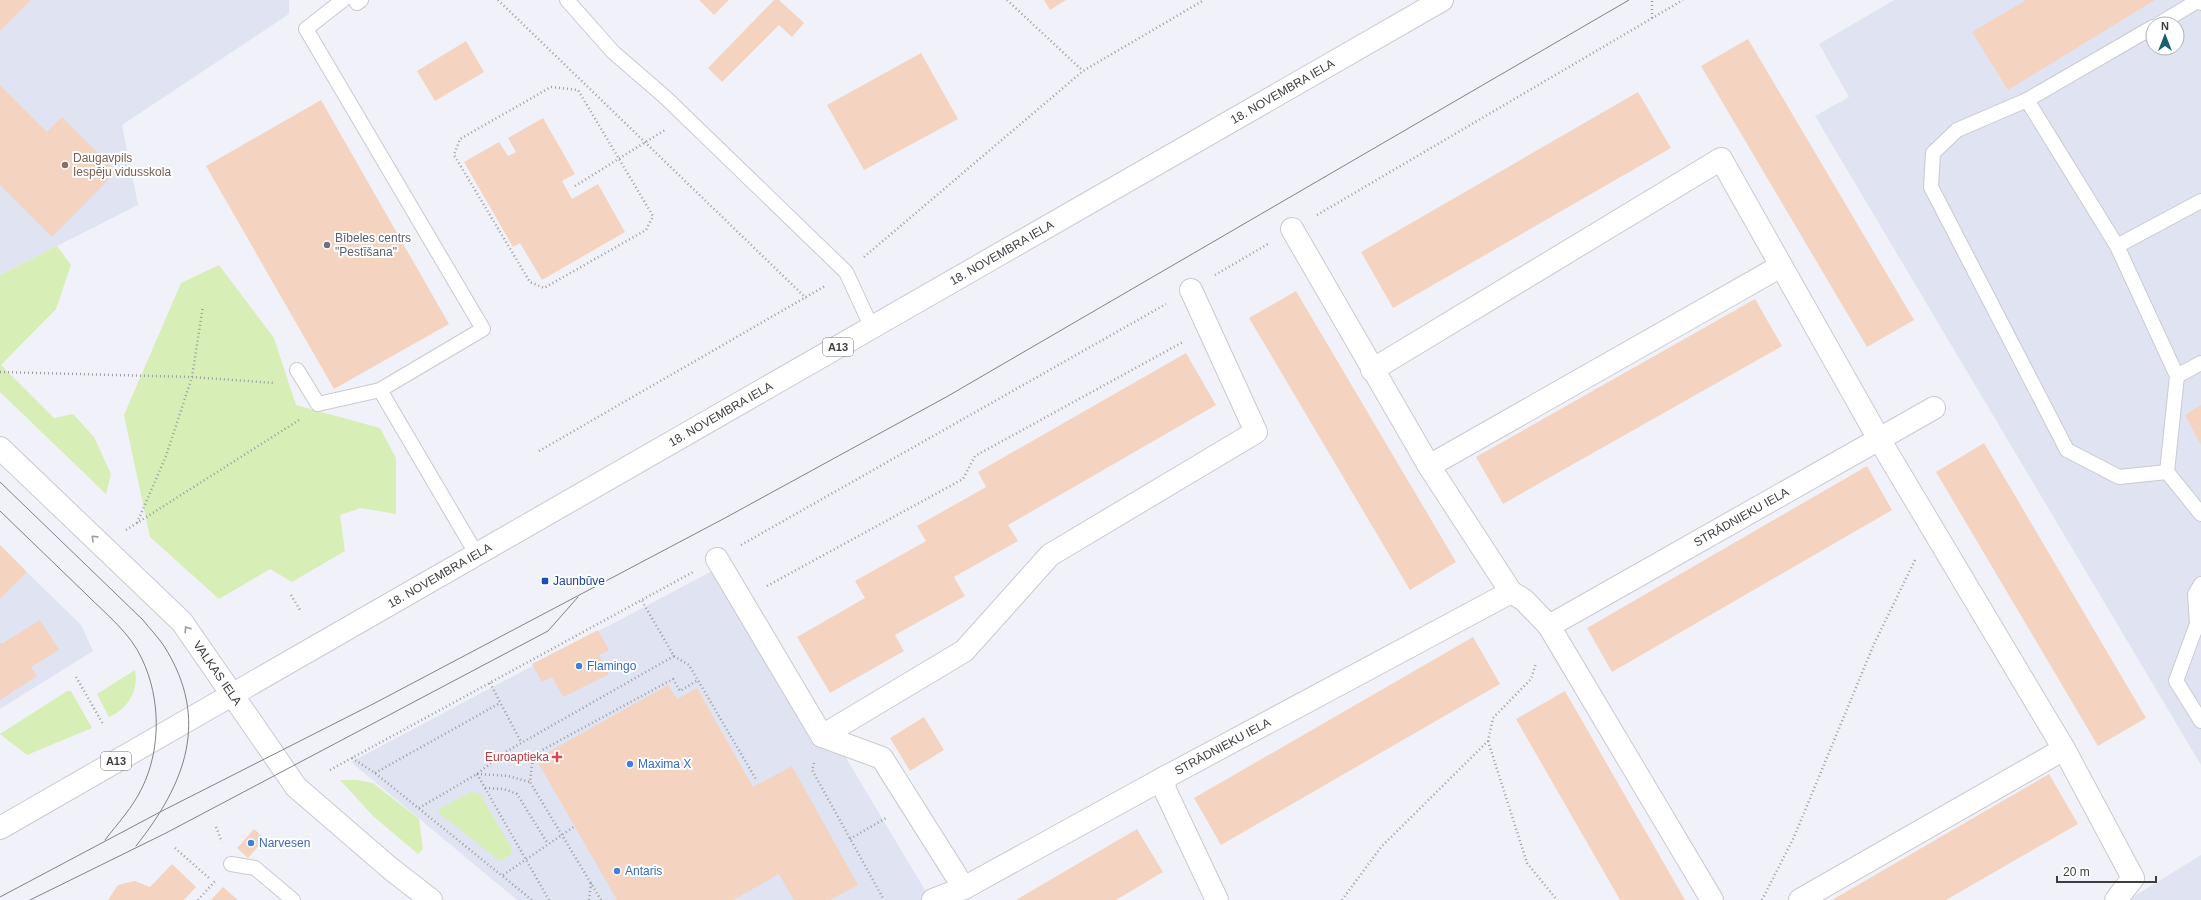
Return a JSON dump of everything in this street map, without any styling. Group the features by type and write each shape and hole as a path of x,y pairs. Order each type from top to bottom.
{"street":[{"name":"18. NOVEMBRA IELA","path":"0,828 1442,0"},
{"path":"1372,370 1721,159 1780,266 1879,438 2064,749 2133,878 2116,900"},
{"path":"1292,229 1372,370 1430,466 1511,592 1524,600 1549,626 1712,900"},
{"path":"1430,466 1780,266"},
{"path":"822,736 964,651 1050,556 1256,432 1191,290"},
{"name":"STRĀDNIEKU IELA","path":"1549,626 1934,408"},
{"name":"VALKAS IELA","path":"0,448 182,622 296,787 391,869 431,900"},
{"path":"716,559 822,736 882,758 964,888"},
{"name":"STRĀDNIEKU IELA","path":"933,900 964,888 1164,778 1511,592"},
{"path":"1800,900 2064,749"},
{"path":"1164,778 1165,790 1216,900"}],"lane":[{"path":"297,370 318,404 380,390 483,329 306,29 343,0"},
{"path":"355,0 356,3 361,0"},
{"path":"567,0 613,52 686,117 846,272 872,328"},
{"path":"2173,16 2200,0 2201,3"},
{"path":"2145,32 2027,100 1957,130 1933,153 1931,187 2067,450 2120,477 2167,472"},
{"path":"2027,100 2117,246 2178,376 2167,472 2201,514"},
{"path":"2117,246 2201,201"},
{"path":"2178,376 2201,363"},
{"path":"380,390 477,555"},
{"path":"2201,584 2195,594 2197,624 2176,681 2201,721"},
{"path":"231,864 255,868 293,900"}],"path":[{"path":"498,0 806,298"},
{"path":"1007,0 1083,71"},
{"path":"540,451 806,298 846,272 1083,71 1204,0"},
{"path":"1652,0 1652,18"},
{"path":"330,770 642,601 1191,290 1292,229 1683,0"},
{"path":"551,87 578,90 619,159 653,216 646,230 544,288 530,282 454,156 460,139 551,87"},
{"path":"575,186 686,117"},
{"path":"137,523 166,456 192,377 203,306"},
{"path":"761,590 963,479 975,456 1208,329"},
{"path":"0,372 192,377 306,384"},
{"path":"125,531 304,417 318,404"},
{"path":"1762,900 1794,837 1874,644 1931,526"},
{"path":"291,595 300,610"},
{"path":"642,601 674,656 689,665 757,781"},
{"path":"1549,626 1531,679 1493,718 1488,741 1527,863 1557,900"},
{"path":"418,808 476,774 502,754 522,742 674,656"},
{"path":"76,677 103,724"},
{"path":"601,900 530,782 533,755 673,679 680,691 698,680"},
{"path":"490,684 522,742"},
{"path":"375,773 500,703"},
{"path":"822,736 812,770 884,900"},
{"path":"1342,900 1381,847 1488,741"},
{"path":"352,758 375,773 532,900"},
{"path":"476,774 508,776 530,782"},
{"path":"476,774 549,900"},
{"path":"485,788 504,789 518,794 548,844"},
{"path":"850,839 912,804"},
{"path":"503,876 574,826"},
{"path":"175,848 214,882"},
{"path":"589,900 591,882"}],"shaded area":[{"name":"Daugavpils Iespēju vidusskola","path":"0,0 289,0 289,14 122,125 138,205 0,275"},
{"path":"1894,0 2201,0 2201,765 1815,116 1849,97 1819,44"},
{"path":"0,546 81,625 93,651 0,709"},
{"path":"729,562 931,900 517,900 351,762"},
{"path":"2201,855 2201,900 2128,900"}],"green space":[{"path":"57,246 71,265 56,309 1,365 54,418 73,414 94,437 111,474 106,494 0,392 0,275"},
{"path":"219,265 274,338 296,405 380,428 396,458 396,514 361,508 340,515 345,551 292,582 270,569 219,599 150,537 124,415 181,283"},
{"path":"135,670 136,677 134,692 131,698 122,709 109,717 97,694"},
{"path":"67,691 71,691 92,728 27,755 0,734"},
{"path":"340,780 357,780 373,783 419,819 423,849 418,854 373,816"},
{"path":"471,792 480,794 512,849 510,855 500,861 439,813 439,809"}],"building":[{"path":"0,0 31,0 0,31"},
{"path":"699,0 729,0 714,15"},
{"path":"774,0 779,0 804,23 792,37 779,25 722,82 708,68"},
{"path":"1044,0 1066,0 1050,10"},
{"path":"2026,0 2155,0 2008,90 1972,32"},
{"path":"1748,39 1914,320 1867,347 1701,66"},
{"path":"466,41 484,72 435,101 417,71"},
{"path":"921,53 958,119 864,170 827,105"},
{"path":"0,85 47,132 62,117 116,172 52,237 0,185"},
{"path":"1638,92 1671,148 1393,308 1361,252"},
{"name":"Bībeles centrs \"Pestīšana\"","path":"321,100 449,324 334,389 206,166"},
{"path":"543,118 575,174 562,181 572,199 598,184 625,232 542,280 520,243 513,247 464,162 499,142 508,156 516,152 508,138"},
{"path":"1296,291 1456,562 1410,590 1249,318"},
{"path":"1755,299 1782,346 1503,504 1476,457"},
{"path":"1186,353 1216,405 1008,525 1018,541 954,577 965,596 895,635 904,651 830,693 797,637 865,598 855,581 926,541 917,526 986,487 978,472"},
{"path":"2201,405 2201,445 2185,415"},
{"path":"1984,443 2146,718 2098,746 1936,472"},
{"path":"1867,466 1892,510 1612,672 1587,628"},
{"path":"0,545 27,572 0,599"},
{"path":"40,620 59,650 31,667 37,676 0,700 0,643 3,643"},
{"path":"598,630 609,650 599,655 609,674 563,697 552,677 542,682 532,664"},
{"path":"1473,637 1500,684 1221,845 1194,798"},
{"path":"668,685 677,699 697,688 753,787 792,766 858,885 830,900 794,900 779,874 733,900 617,900 536,759"},
{"path":"1565,691 1685,900 1620,900 1516,719"},
{"path":"924,717 944,750 910,771 890,738"},
{"path":"2049,774 2078,824 1946,900 1832,900"},
{"name":"Narvesen","path":"254,829 265,839 248,858 237,848"},
{"path":"1137,829 1163,872 1116,900 1016,900"},
{"path":"172,864 196,887 184,900 108,900 118,885 135,881 150,887"},
{"path":"223,887 238,900 211,900"}],"tram line":[{"path":"0,897 162,811 375,703 725,518 948,396 1629,0"},
{"path":"0,482 143,620 164,646 178,673 186,700 189,725 186,750 179,775 168,799 136,846"},
{"path":"0,511 118,625 137,650 148,674 153,691 155,707 156,724 153,757 148,773 138,795 130,808 105,840"},
{"path":"30,900 166,833 548,631 578,597"}],"place":[{"name":"Daugavpils Iespēju vidusskola","path":"65,165"},
{"name":"Bībeles centrs \"Pestīšana\"","path":"327,245"},
{"name":"Jaunbūve","path":"545,581"},
{"name":"Flamingo","path":"579,666"},
{"name":"Euroaptieka","path":"557,757"},
{"name":"Maxima X","path":"630,764"},
{"name":"Narvesen","path":"251,843"},
{"name":"Antaris","path":"617,871"}]}
